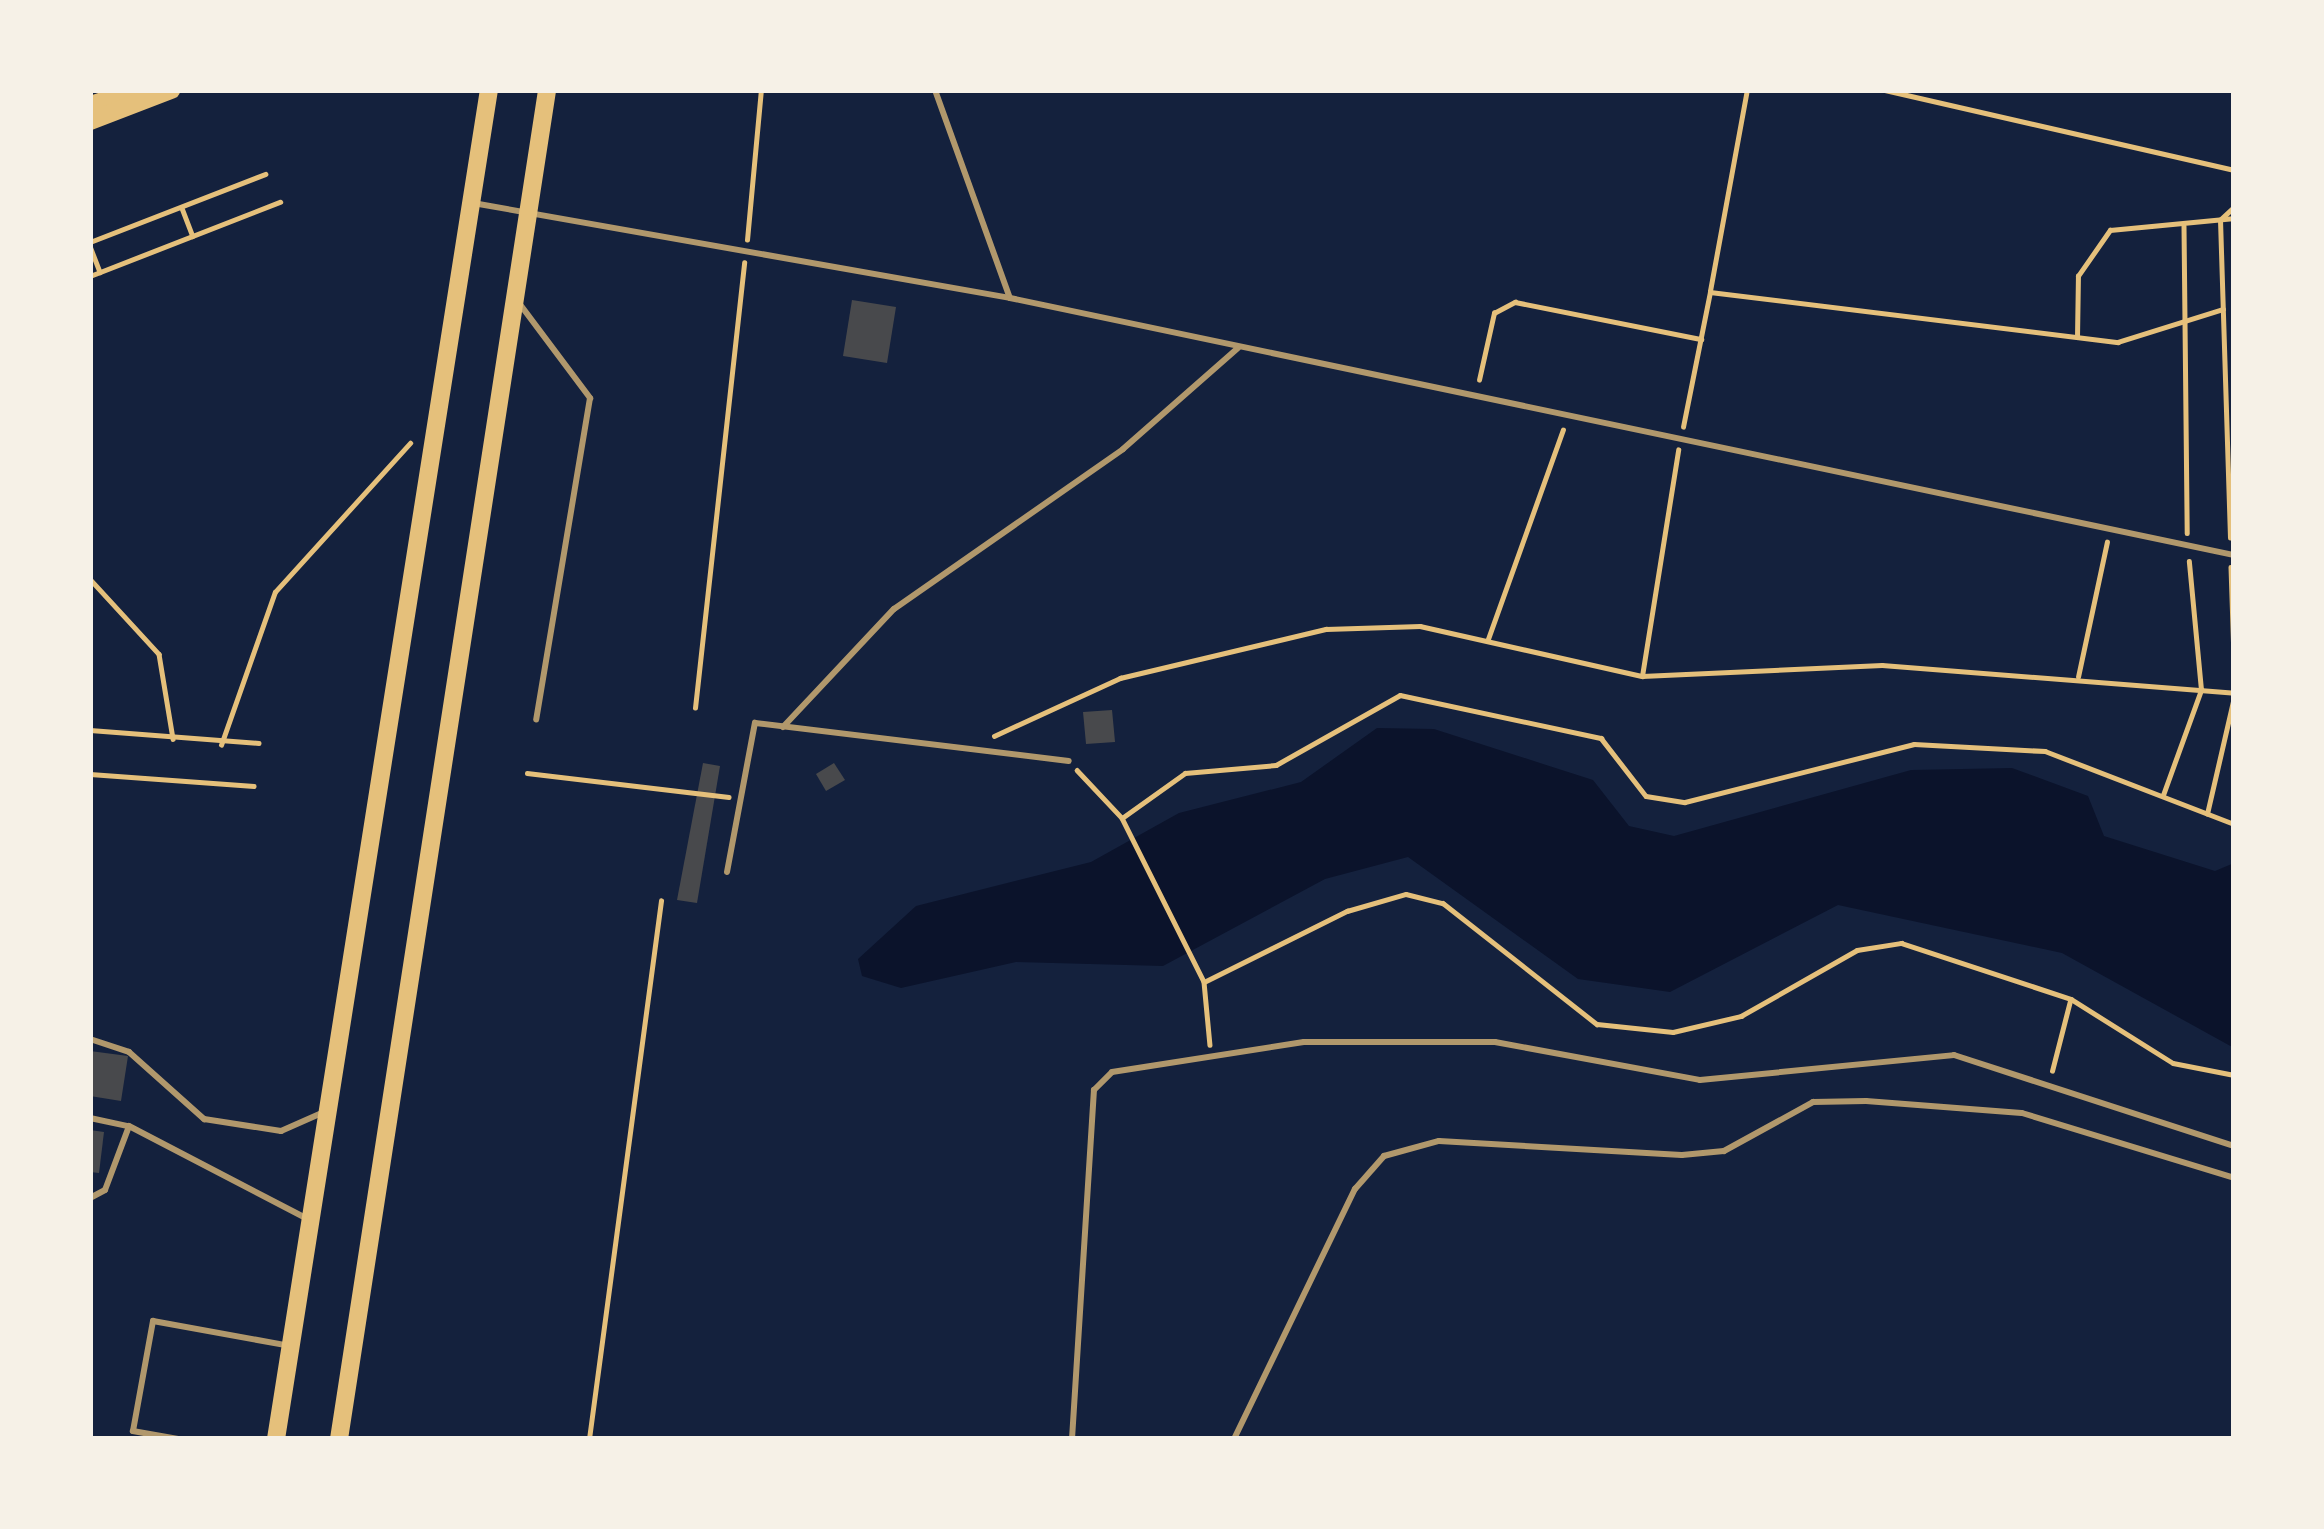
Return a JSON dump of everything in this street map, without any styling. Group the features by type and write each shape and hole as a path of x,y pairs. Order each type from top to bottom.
{"main road":[{"path":"90,104 133,90"},
{"path":"90,121 171,90"},
{"path":"276,1439 433,401 489,90"},
{"path":"339,1439 519,303 547,90"}],"lane":[{"path":"935,90 1010,298"},
{"path":"466,202 1010,298 2233,554"},
{"path":"519,303 590,398 536,719"},
{"path":"783,727 894,608 1123,449 1238,348"},
{"path":"727,872 755,723 1070,761"},
{"path":"90,1039 129,1052 204,1119 281,1131 327,1111"},
{"path":"1072,1439 1094,1090 1112,1072 1210,1054 1496,1042 1700,1081 1954,1055 2050,1079 2234,1146"},
{"path":"1234,1439 1355,1189 1384,1156 1439,1141 1682,1155 1724,1151 1813,1102 1866,1101 2022,1113 2234,1178"},
{"path":"90,1118 129,1126 309,1219"},
{"path":"90,1198 105,1190 129,1126"},
{"path":"178,1439 133,1431 153,1321 291,1346"}],"path":[{"path":"695,708 761,90"},
{"path":"1642,676 1680,441 1747,90"},
{"path":"1885,90 2234,170"},
{"path":"100,272 90,244 265,174"},
{"path":"90,276 280,202"},
{"path":"181,207 193,236"},
{"path":"2234,207 2220,220 2234,658"},
{"path":"2077,337 2078,276 2110,230 2234,218"},
{"path":"2163,796 2201,690 2187,546 2184,226"},
{"path":"1710,292 2118,342 2185,326 2222,309"},
{"path":"1476,393 1494,313 1515,302 1700,339"},
{"path":"221,746 275,592 331,519 398,463 433,401"},
{"path":"1488,639 1568,415"},
{"path":"2078,677 2110,530"},
{"path":"90,578 159,654 173,739"},
{"path":"974,750 1028,714 1120,679 1327,628 1488,639 1642,676 1882,665 2078,677 2234,695 2207,814"},
{"path":"1122,818 1185,773 1276,765 1400,695 1600,738 1646,796 1684,802 1914,744 2045,751 2234,824"},
{"path":"90,730 221,746 259,742"},
{"path":"1070,761 1122,818 1202,979 1210,1054"},
{"path":"527,773 741,799"},
{"path":"90,774 254,786"},
{"path":"1202,979 1347,910 1406,894 1443,903 1597,1024 1673,1032 1741,1016 1857,950 1901,943 2071,999 2173,1063 2234,1075"},
{"path":"589,1439 662,901"},
{"path":"2050,1079 2071,999"}],"water":[{"path":"1377,728 1434,729 1593,780 1629,826 1674,836 1911,770 2012,768 2088,796 2104,836 2215,871 2234,863 2234,1048 2062,953 1838,905 1670,992 1578,979 1408,857 1325,879 1163,966 1016,962 901,988 862,976 858,959 916,906 1091,862 1179,813 1301,782"}],"building":[{"path":"852,300 896,307 887,363 843,356"},
{"path":"1112,710 1115,742 1086,744 1083,712"},
{"path":"703,763 720,766 697,903 677,900"},
{"path":"834,763 845,780 826,791 816,774"},
{"path":"90,1051 128,1056 121,1101 90,1096"},
{"path":"90,1130 104,1132 99,1173 90,1172"}]}
